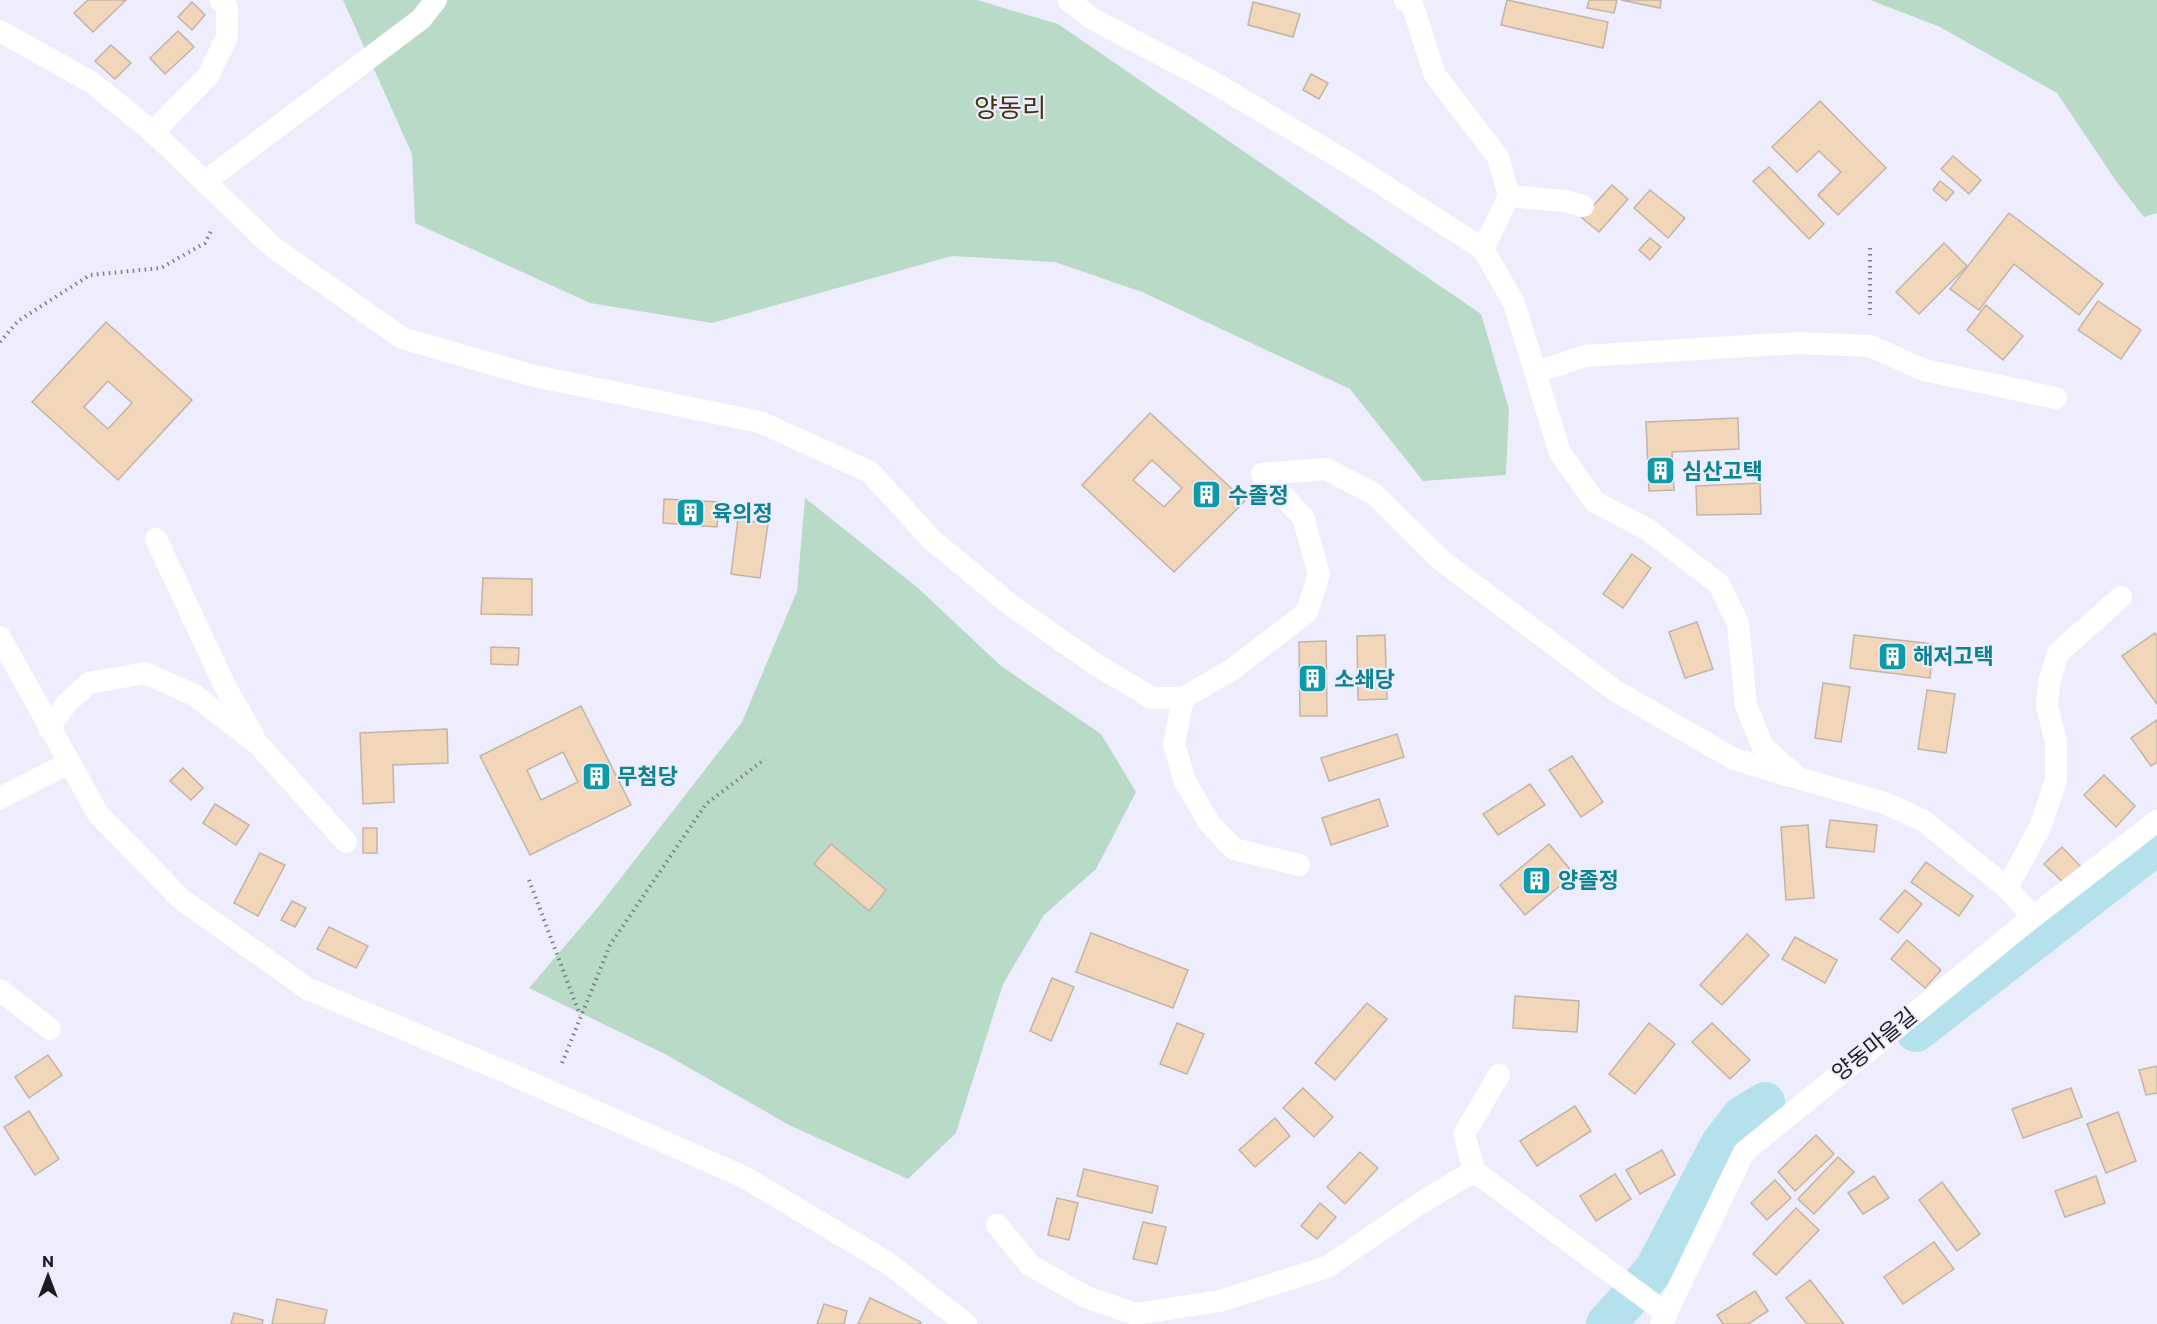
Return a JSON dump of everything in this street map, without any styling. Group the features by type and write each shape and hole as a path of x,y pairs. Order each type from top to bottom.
{"lane":[{"path":"153,132 208,76 227,37 227,8 220,0"},
{"path":"206,181 421,19 436,0"},
{"path":"1068,0 1091,18 1209,80 1349,163 1483,249 1514,303 1560,453 1595,502 1647,529 1719,584 1738,623 1746,706 1762,747 1798,778"},
{"path":"1405,0 1412,4 1434,75 1498,157 1509,196 1483,249"},
{"path":"0,31 91,82 153,132 274,248 402,338 534,376 760,422 870,472 932,540 1012,606 1095,664 1152,698 1183,698 1233,669 1307,612 1319,574 1303,517 1262,474 1326,470 1374,494 1442,561 1614,690 1734,759 1885,803 1924,821 2007,888 2033,917"},
{"path":"1509,196 1565,201 1584,206"},
{"path":"1537,372 1585,356 1798,343 1870,345 1924,370 2056,398"},
{"path":"156,539 225,686 258,744"},
{"path":"2007,888 2040,827 2056,781 2056,742 2047,706 2049,683 2058,653 2121,597"},
{"path":"0,637 98,814 182,899 308,989 550,1091 744,1177 888,1263 966,1324"},
{"path":"49,728 66,704 89,683 145,673 194,695 258,744 346,843"},
{"path":"1183,698 1174,744 1184,779 1209,823 1234,849 1299,866"},
{"path":"0,798 69,763"},
{"name":"양동마을길","path":"1664,1317 1744,1152 2033,917 2157,821"},
{"path":"0,990 50,1029"},
{"path":"1499,1075 1464,1134 1474,1172 1664,1317"},
{"path":"997,1225 1030,1265 1086,1297 1137,1319 1220,1301 1327,1267 1419,1204 1474,1172"}],"path":[{"path":"0,342 18,321 90,275 161,268 205,243 226,201"},
{"path":"1870,248 1870,345"},
{"path":"550,1091 610,945 706,804 765,759"},
{"path":"529,880 581,1016"}],"green space":[{"path":"343,0 977,0 1058,24 1481,314 1509,409 1506,475 1423,481 1350,389 1142,292 1055,262 952,256 712,323 590,303 415,223 412,154"},
{"path":"1870,0 2157,0 2157,213 2144,217 2116,181 2057,93 1938,26"},
{"path":"805,498 918,588 1001,666 1101,734 1136,792 1096,869 1044,915 1003,984 956,1133 908,1179 789,1125 665,1054 529,988 599,906 742,722 797,591"}],"building":[{"path":"88,0 126,0 93,32 74,13"},
{"path":"1507,0 1608,22 1603,48 1501,25"},
{"path":"1589,0 1617,0 1614,13 1587,8"},
{"path":"1621,0 1661,0 1660,8"},
{"path":"192,2 205,15 192,30 178,17"},
{"path":"1253,2 1300,14 1293,37 1248,25"},
{"path":"178,31 194,47 165,74 150,58"},
{"path":"111,45 131,63 115,79 95,61"},
{"path":"1311,74 1328,83 1319,99 1303,90"},
{"path":"1820,101 1886,168 1838,215 1818,195 1841,172 1819,151 1797,172 1772,147"},
{"path":"1953,156 1981,180 1969,194 1941,169"},
{"path":"1769,167 1824,224 1809,239 1753,181"},
{"path":"1940,181 1954,192 1946,201 1933,190"},
{"path":"1612,185 1628,199 1599,232 1582,218"},
{"path":"1650,190 1685,218 1668,238 1634,208"},
{"path":"2009,213 2103,284 2079,315 2014,264 1979,310 1950,289"},
{"path":"1650,238 1661,247 1650,260 1639,250"},
{"path":"1944,243 1967,266 1919,314 1896,292"},
{"path":"2098,301 2141,330 2121,359 2078,330"},
{"path":"1986,305 2023,336 2003,360 1967,330"},
{"path":"106,322 192,400 118,480 32,402","holes":["108,381 132,403 108,429 84,407"]},
{"name":"수졸정","path":"1150,413 1245,501 1174,572 1082,485","holes":["1152,460 1182,488 1164,507 1133,480"]},
{"name":"심산고택","path":"1738,418 1739,449 1672,452 1674,490 1649,491 1646,422"},
{"path":"1760,483 1761,514 1697,515 1696,486"},
{"name":"육의정","path":"664,499 719,502 717,527 663,523"},
{"path":"738,519 768,524 760,578 731,574"},
{"path":"1632,554 1651,568 1623,608 1603,594"},
{"path":"483,578 532,579 532,615 481,614"},
{"path":"1697,622 1713,669 1685,678 1669,632"},
{"path":"2155,633 2157,636 2157,704 2122,656"},
{"path":"1385,635 1387,699 1358,700 1357,636"},
{"name":"해저고택","path":"1854,635 1933,644 1930,678 1850,668"},
{"name":"소쇄당","path":"1326,641 1327,716 1300,716 1299,642"},
{"path":"491,647 519,648 518,665 491,664"},
{"path":"1823,683 1850,687 1841,742 1815,738"},
{"path":"1927,690 1955,694 1946,753 1918,749"},
{"name":"무첨당","path":"581,706 631,805 530,855 480,756","holes":["563,752 578,782 541,800 527,770"]},
{"path":"2157,720 2157,762 2151,766 2131,738"},
{"path":"447,729 448,763 393,765 394,802 363,804 360,733"},
{"path":"1397,734 1404,757 1329,781 1321,758"},
{"path":"1572,756 1603,802 1581,817 1549,770"},
{"path":"183,768 203,788 191,800 170,781"},
{"path":"2104,775 2135,806 2116,827 2084,795"},
{"path":"1530,784 1545,805 1498,835 1483,814"},
{"path":"1379,799 1388,826 1331,845 1322,818"},
{"path":"215,804 249,825 236,845 203,823"},
{"path":"1830,820 1877,825 1874,852 1826,847"},
{"path":"1808,825 1814,898 1786,900 1781,827"},
{"path":"363,828 377,828 377,853 363,853"},
{"path":"831,844 886,890 869,911 814,864"},
{"name":"양졸정","path":"1549,844 1574,874 1525,915 1500,885"},
{"path":"2062,847 2085,871 2068,887 2044,864"},
{"path":"260,853 285,865 258,916 234,903"},
{"path":"1926,862 1973,896 1959,916 1911,882"},
{"path":"1905,890 1922,904 1898,933 1880,919"},
{"path":"292,901 306,908 295,927 281,920"},
{"path":"329,927 368,946 356,968 317,949"},
{"path":"1091,933 1188,970 1173,1008 1076,972"},
{"path":"1747,934 1769,955 1722,1005 1700,985"},
{"path":"1795,937 1837,960 1825,983 1782,959"},
{"path":"1907,940 1941,970 1925,988 1891,959"},
{"path":"1052,978 1074,987 1051,1041 1030,1031"},
{"path":"1515,996 1579,1001 1577,1032 1513,1028"},
{"path":"1367,1003 1387,1019 1335,1080 1315,1063"},
{"path":"1177,1023 1204,1034 1187,1074 1160,1064"},
{"path":"1649,1023 1675,1044 1635,1094 1609,1074"},
{"path":"1712,1023 1750,1060 1730,1079 1692,1042"},
{"path":"48,1055 62,1075 29,1098 15,1077"},
{"path":"2157,1066 2157,1093 2146,1095 2139,1070"},
{"path":"1303,1088 1333,1117 1314,1137 1283,1108"},
{"path":"2071,1088 2082,1117 2023,1138 2012,1109"},
{"path":"1575,1106 1591,1131 1537,1166 1520,1141"},
{"path":"29,1111 59,1159 35,1175 4,1127"},
{"path":"2118,1112 2136,1161 2106,1173 2087,1124"},
{"path":"1275,1118 1290,1136 1255,1167 1239,1150"},
{"path":"1816,1135 1834,1154 1795,1191 1778,1172"},
{"path":"1662,1150 1675,1175 1640,1194 1626,1170"},
{"path":"1360,1152 1378,1168 1345,1204 1327,1187"},
{"path":"1838,1157 1854,1172 1814,1214 1798,1199"},
{"path":"1084,1169 1158,1186 1152,1213 1077,1196"},
{"path":"1615,1174 1631,1199 1596,1221 1580,1196"},
{"path":"1874,1176 1889,1198 1863,1214 1848,1193"},
{"path":"2096,1176 2105,1203 2065,1217 2055,1191"},
{"path":"1775,1180 1791,1198 1767,1220 1751,1203"},
{"path":"1942,1182 1980,1234 1957,1251 1919,1200"},
{"path":"1057,1198 1078,1203 1069,1240 1048,1235"},
{"path":"1320,1203 1336,1217 1317,1239 1301,1226"},
{"path":"1796,1208 1819,1230 1776,1275 1753,1254"},
{"path":"1143,1222 1166,1227 1157,1264 1133,1259"},
{"path":"1934,1242 1954,1269 1903,1304 1884,1277"},
{"path":"1810,1280 1844,1324 1807,1324 1786,1298"},
{"path":"1755,1291 1768,1311 1748,1324 1723,1324 1717,1315"},
{"path":"870,1298 921,1322 920,1324 858,1324"},
{"path":"277,1299 327,1310 324,1324 272,1324"},
{"path":"824,1304 847,1311 844,1324 817,1324"},
{"path":"234,1313 263,1320 262,1324 231,1324"}],"waterway":[{"path":"1916,1032 2157,845"},
{"path":"1606,1324 1654,1270 1721,1143 1742,1116 1765,1102"}],"place":[{"name":"심산고택","path":"1661,471"},
{"name":"수졸정","path":"1207,495"},
{"name":"육의정","path":"691,513"},
{"name":"해저고택","path":"1892,656"},
{"name":"소쇄당","path":"1313,679"},
{"name":"무첨당","path":"596,776"},
{"name":"양졸정","path":"1537,880"}],"district":[{"name":"양동리","path":"1010,108"}]}
